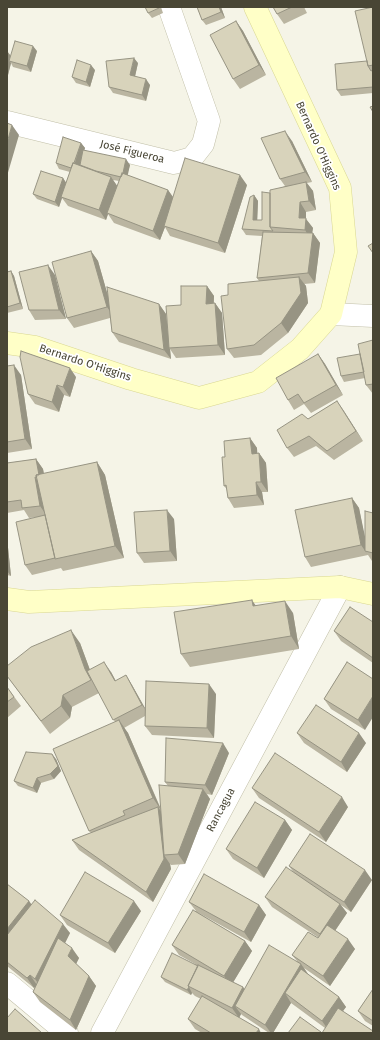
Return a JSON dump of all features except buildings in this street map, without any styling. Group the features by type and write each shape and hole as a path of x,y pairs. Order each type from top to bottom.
{"main road":[{"name":"Bernardo O'Higgins","path":"7,343 35,347 131,379 199,398 258,382 300,349 331,314 346,252 340,188 255,7"},
{"path":"7,599 29,602 340,588 373,594"}],"street":[{"name":"José Figueroa","path":"7,122 174,163 192,158 203,144 209,121 169,7"},
{"path":"331,314 373,316"},
{"name":"Rancagua","path":"102,1033 340,588"},
{"path":"7,983 67,1033"}]}
